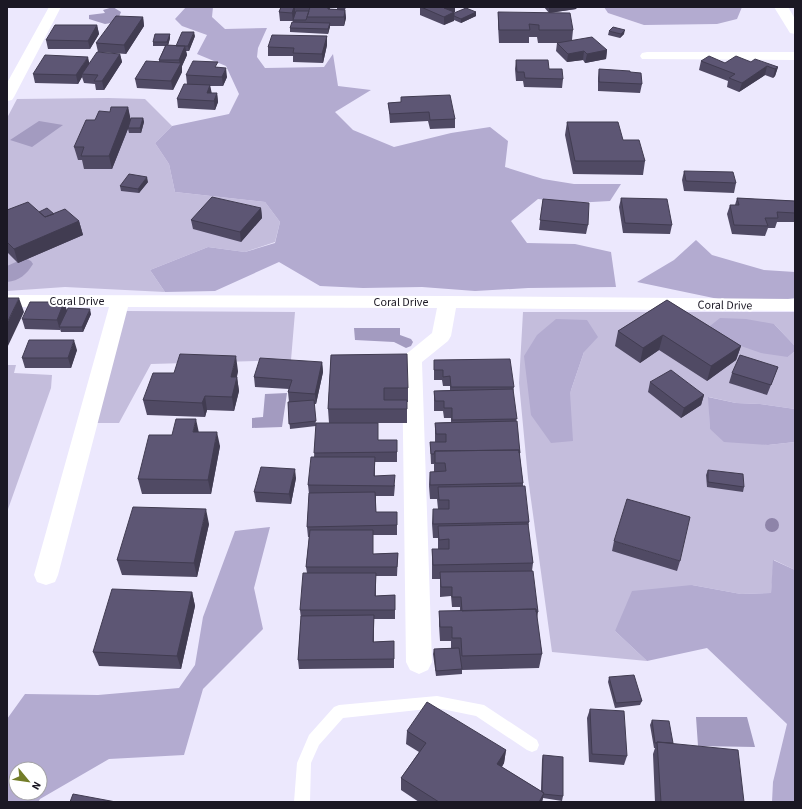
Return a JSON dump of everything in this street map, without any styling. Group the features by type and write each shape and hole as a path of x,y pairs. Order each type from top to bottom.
{"main road":[{"path":"781,7 795,30"}],"street":[{"path":"7,97 55,7"},
{"path":"647,56 795,56"},
{"name":"Coral Drive","path":"7,301 448,302 795,305"},
{"path":"46,576 117,319 120,302"},
{"path":"419,662 412,360 441,336 448,302"}],"lane":[{"path":"302,802 304,763 314,740 339,712 437,702 479,710 532,745"}],"shaded area":[{"path":"113,7 121,12 117,22 105,24 89,19 89,15 105,13 103,10"},
{"path":"186,7 213,7 212,17 225,29 267,28 258,48 257,57 265,68 324,67 333,54 338,86 371,90 335,112 353,130 394,147 451,133 490,127 508,141 505,167 543,179 574,184 621,184 610,201 574,203 538,199 511,221 527,243 575,244 611,252 616,287 528,288 475,291 422,287 363,288 320,286 279,262 215,291 165,292 150,270 208,247 245,252 275,243 280,222 265,202 175,192 169,164 155,143 172,126 229,114 239,94 226,66 197,54 207,35 182,26 175,19"},
{"path":"604,7 742,7 737,19 717,24 644,25 608,13"},
{"path":"17,99 145,99 172,126 155,143 169,164 175,192 265,202 280,222 275,242 245,252 208,247 150,270 165,292 65,287 7,291 7,118"},
{"path":"39,121 63,125 32,147 10,140"},
{"path":"696,240 712,255 764,270 795,272 795,298 747,305 637,282 674,260"},
{"path":"25,258 33,264 31,268 19,279 7,282 7,266"},
{"path":"126,311 295,312 291,360 151,364 119,423 94,423"},
{"path":"523,312 795,312 795,346 774,324 788,357 795,351 795,409 760,404 736,403 709,397 710,429 768,445 795,442 795,570 774,560 771,593 741,594 692,585 615,631 647,661 552,652 528,478 519,383","holes":["587,320 584,352 570,393"]},
{"path":"720,318 746,319 774,324 795,346 795,351 788,357 761,353 724,340 710,326"},
{"path":"556,319 587,320 598,337 584,352 570,393 573,441 551,443 531,415 524,356 537,335"},
{"path":"354,328 400,328 400,335 411,339 413,342 411,346 406,348 394,342 355,340"},
{"path":"7,365 16,365 14,373 52,375 51,388 7,512"},
{"path":"287,393 282,427 252,428 252,418 263,417 265,394"},
{"path":"708,397 736,403 760,404 795,409 795,442 768,445 724,442 710,429"},
{"path":"270,527 254,588 263,629 203,689 184,755 109,759 48,794 48,761 8,761 8,801 39,801 7,802 7,719 25,694 98,695 179,688 195,665 203,617 235,531"},
{"path":"773,560 795,570 795,802 772,802 773,782 787,724 707,648 647,661 615,631 632,591 692,585 741,594 771,593"},
{"path":"696,717 747,717 755,747 698,746"}],"building":[{"path":"281,7 294,7 292,13 279,12"},
{"path":"310,7 328,7 328,9 345,10 344,17 307,17"},
{"path":"421,7 447,7 444,8 454,12 444,17"},
{"path":"466,8 476,12 461,19 454,16 454,13"},
{"path":"296,11 309,11 306,20 293,20"},
{"path":"498,12 570,13 573,30 539,30 539,25 529,24 530,30 499,30"},
{"path":"116,16 143,17 124,45 96,43"},
{"path":"292,22 330,23 328,29 290,28"},
{"path":"55,25 97,25 88,41 46,40"},
{"path":"613,27 625,30 621,34 609,31"},
{"path":"182,32 194,32 188,46 176,46"},
{"path":"155,34 170,34 167,42 153,42"},
{"path":"272,35 327,36 322,54 293,53 294,48 268,47"},
{"path":"592,37 607,50 587,54 584,51 568,54 557,43"},
{"path":"166,45 185,46 179,60 159,60"},
{"path":"97,52 120,54 102,81 94,81 98,75 82,74"},
{"path":"45,55 88,57 76,75 33,74"},
{"path":"709,56 725,63 736,56 751,62 755,59 778,67 775,69 767,66 742,83 729,78 735,74 701,61"},
{"path":"516,60 548,60 549,69 562,69 563,79 525,78 524,72 517,72"},
{"path":"146,61 181,63 171,81 135,79"},
{"path":"193,61 218,62 215,67 226,68 222,77 186,75"},
{"path":"599,69 641,73 642,84 599,82"},
{"path":"184,84 210,85 207,93 217,93 214,101 177,99"},
{"path":"450,95 455,119 430,120 429,112 390,114 388,103 401,102 401,97"},
{"path":"111,107 128,107 109,156 81,156 84,147 74,147 86,120 95,120 99,111 110,112"},
{"path":"131,118 143,118 140,128 128,128"},
{"path":"567,122 618,122 623,140 639,140 645,161 575,161"},
{"path":"684,171 733,172 736,183 686,181"},
{"path":"129,174 147,177 138,189 120,186"},
{"path":"212,197 261,208 240,232 191,220"},
{"path":"621,198 667,199 672,225 625,223"},
{"path":"737,198 795,201 795,213 777,212 778,218 765,218 768,226 734,225 730,205 739,205"},
{"path":"543,199 589,203 588,225 540,220"},
{"path":"28,202 45,217 65,209 79,221 14,249 7,242 7,210"},
{"path":"47,208 54,214 45,217 39,212"},
{"path":"7,298 19,298 7,323"},
{"path":"667,300 741,346 711,366 663,335 643,348 618,331"},
{"path":"30,302 64,302 57,320 22,319"},
{"path":"68,308 90,309 82,327 59,327"},
{"path":"29,340 74,340 68,358 22,358"},
{"path":"180,354 236,356 231,377 237,377 232,397 205,396 202,403 143,400 153,373 174,373"},
{"path":"407,354 408,388 384,388 384,400 407,400 407,409 328,409 331,355"},
{"path":"740,355 778,367 771,385 732,373"},
{"path":"260,358 322,362 315,394 288,392 292,380 254,377"},
{"path":"510,359 514,387 451,387 450,376 443,377 443,370 434,370 434,360"},
{"path":"671,370 704,395 684,408 650,382"},
{"path":"513,389 517,419 452,420 452,408 444,408 444,401 435,401 434,391"},
{"path":"314,400 316,421 289,424 288,402"},
{"path":"176,419 196,419 193,432 217,432 208,480 138,479 149,435 172,435"},
{"path":"517,421 520,453 519,450 435,451 434,454 431,454 430,442 446,442 446,434 436,434 435,423"},
{"path":"316,423 378,423 378,440 397,440 397,452 314,453"},
{"path":"519,450 523,483 430,485 430,472 446,471 445,463 435,463 435,451"},
{"path":"311,457 375,457 374,476 395,475 394,486 308,485"},
{"path":"261,467 295,469 289,494 254,492"},
{"path":"708,470 743,474 744,487 708,482"},
{"path":"525,486 529,522 433,524 433,509 449,509 449,500 439,500 438,487"},
{"path":"375,492 376,512 397,512 397,525 307,527 309,493"},
{"path":"627,499 690,517 680,561 614,541"},
{"path":"133,507 206,509 194,563 117,560"},
{"path":"528,524 533,563 433,565 432,549 449,549 449,539 439,540 438,526"},
{"path":"310,530 373,530 373,554 398,553 397,567 306,567"},
{"path":"533,571 538,612 536,612 536,609 462,611 461,597 452,597 452,587 441,587 440,572"},
{"path":"303,573 376,573 375,596 395,595 395,610 300,610"},
{"path":"112,589 192,592 177,656 93,652"},
{"path":"536,609 542,654 462,656 461,638 452,638 452,627 440,627 439,611"},
{"path":"374,615 373,642 394,641 394,659 298,660 301,616"},
{"path":"459,648 462,669 436,671 434,649"},
{"path":"634,675 642,701 616,703 609,677"},
{"path":"427,702 506,750 497,764 544,793 539,802 439,802 401,778 426,743 407,731"},
{"path":"590,709 624,711 627,756 592,754"},
{"path":"652,720 669,721 673,743 655,743"},
{"path":"657,742 738,750 744,802 661,802"},
{"path":"543,755 563,757 563,796 543,794 544,793 542,792"},
{"path":"73,794 116,802 70,802"}]}
